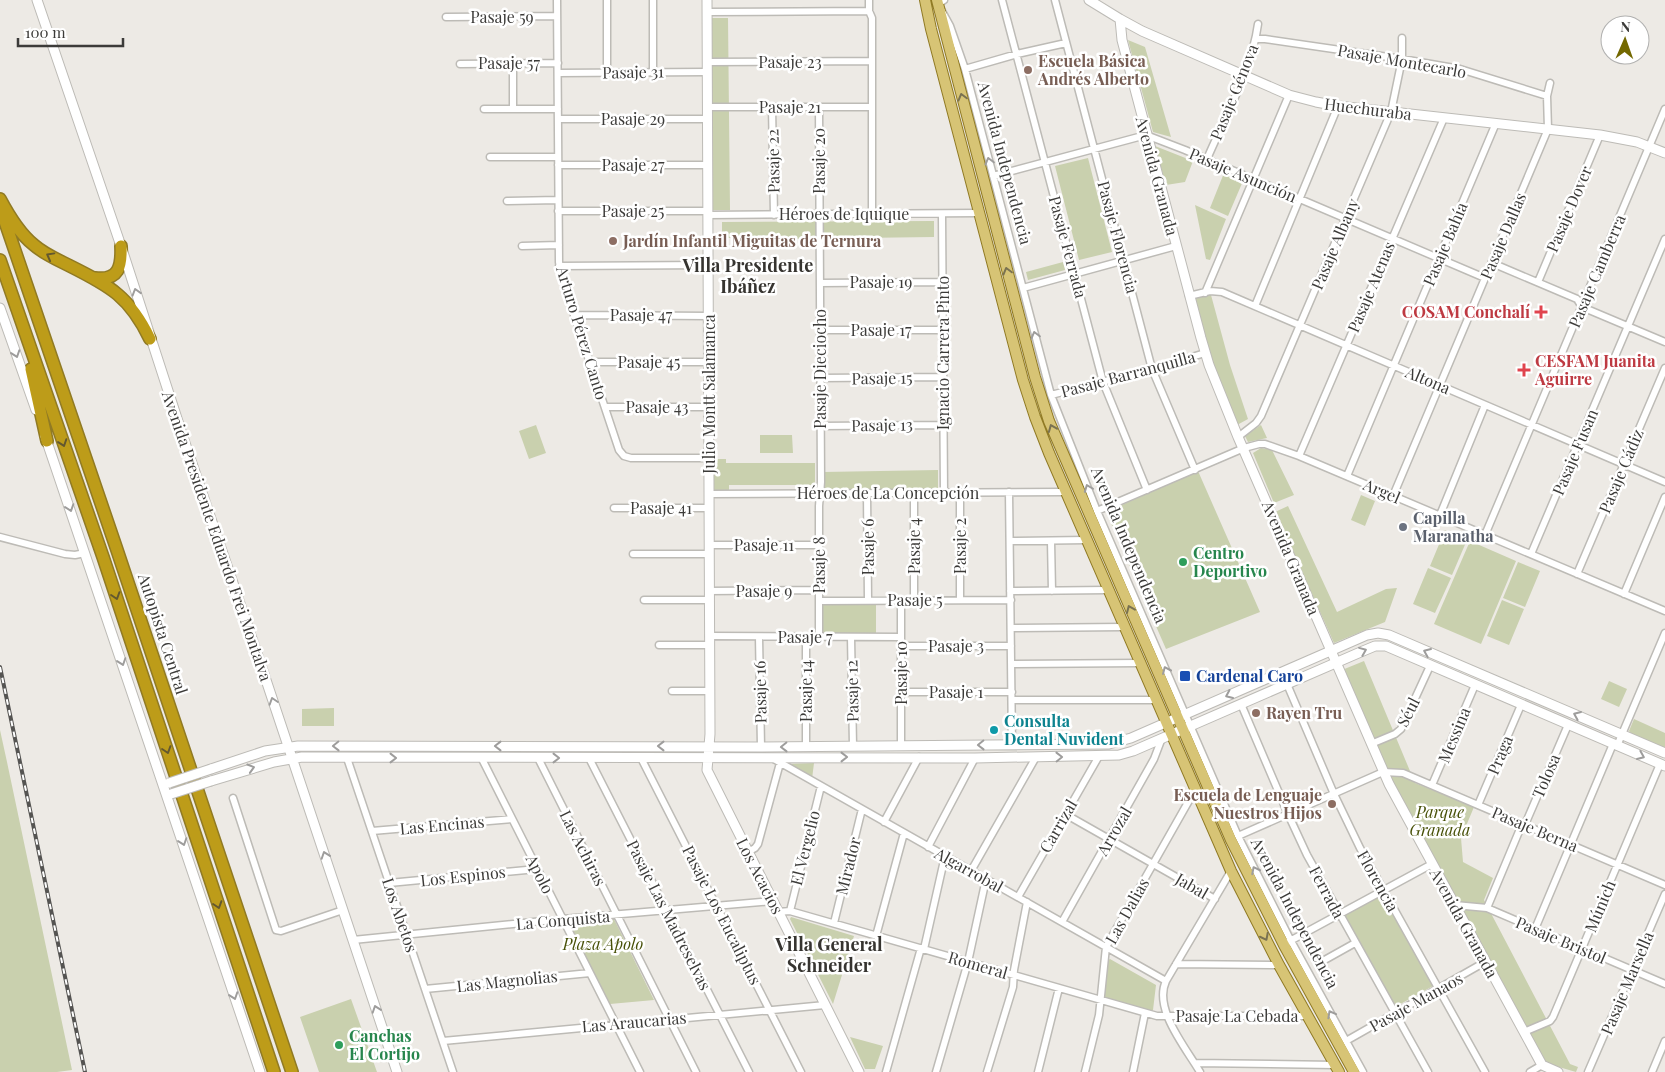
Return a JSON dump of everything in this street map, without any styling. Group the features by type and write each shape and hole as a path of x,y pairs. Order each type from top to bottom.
{"highway":[{"path":"0,199 17,227 34,246 93,278 127,301 139,317 150,339"},
{"name":"Autopista Central","path":"0,207 294,1072"},
{"path":"93,278 108,278 117,272 121,261 121,246"},
{"name":"Autopista Central","path":"0,260 103,557 274,1072"},
{"path":"21,321 47,441"}],"main road":[{"name":"Avenida Presidente Eduardo Frei Montalva","path":"37,0 397,1072"},
{"name":"Julio Montt Salamanca","path":"707,0 709,641 706,691 710,746 708,758"},
{"path":"925,0 1030,404 1166,723 1166,736 1195,790 1231,872 1279,965 1337,1068"},
{"name":"Huechuraba","path":"1089,0 1120,19 1289,95 1338,106 1600,135 1637,142 1665,153"},
{"name":"Avenida Independencia","path":"940,1 1043,405 1057,442 1186,727 1227,832 1288,943 1354,1072"},
{"name":"Avenida Granada","path":"1120,19 1122,40 1146,135 1205,353 1238,437 1383,772 1542,1065"},
{"path":"0,308 166,784 260,1072"},
{"path":"166,784 256,754 288,747 761,747 1116,743 1166,723 1330,650 1367,635 1384,634 1665,753"},
{"path":"169,795 254,767 292,758 481,757 776,760 1099,756 1126,753 1336,662 1370,648 1380,646 1386,646 1521,706 1662,765"},
{"path":"1246,687 1252,691 1252,699"},
{"path":"442,746 442,757"},
{"name":"Los Acacios","path":"708,758 708,773 859,1072"},
{"path":"1542,1065 1558,1072"}],"street":[{"name":"Arturo Pérez Canto","path":"557,0 559,266 589,362 619,450 626,458 709,458"},
{"path":"607,0 608,73"},
{"path":"653,0 654,72"},
{"path":"868,0 869,11 872,16 872,214"},
{"name":"Pasaje Ferrada","path":"1002,0 1103,382 1147,490"},
{"name":"Pasaje Florencia","path":"1055,0 1152,369 1195,470"},
{"name":"Avenida Independencia","path":"940,1 965,69 1051,395 1181,716"},
{"path":"707,12 869,11"},
{"name":"Pasaje 59","path":"446,17 557,16"},
{"name":"Pasaje Génova","path":"1207,159 1243,75 1256,39 1258,24"},
{"name":"Pasaje Montecarlo","path":"1256,39 1265,38 1402,58 1460,69 1547,96"},
{"name":"Pasaje Albany","path":"1238,437 1256,423 1261,416 1391,112 1402,58 1402,38"},
{"path":"965,69 1066,42"},
{"name":"Pasaje 23","path":"708,67 872,61"},
{"path":"513,63 513,109"},
{"name":"Pasaje 57","path":"460,64 558,63"},
{"name":"Pasaje 31","path":"558,73 654,72 708,67"},
{"name":"Pasaje Dallas","path":"1393,496 1548,129 1547,96 1550,83"},
{"path":"1204,292 1289,95"},
{"path":"1254,306 1338,106"},
{"name":"Pasaje 21","path":"708,107 872,107"},
{"name":"Pasaje 22","path":"772,107 774,215"},
{"name":"Pasaje 20","path":"819,107 819,214"},
{"path":"484,109 558,109"},
{"name":"Pasaje Camberra","path":"1484,535 1665,109"},
{"name":"Pasaje 29","path":"558,119 708,118"},
{"name":"Pasaje Atenas","path":"1299,456 1444,118"},
{"name":"Pasaje Bahía","path":"1347,476 1496,123"},
{"path":"993,176 1146,135"},
{"name":"Pasaje Asunción","path":"1146,135 1207,159 1485,278"},
{"name":"Pasaje Dover","path":"1538,282 1600,135"},
{"path":"490,156 558,157"},
{"name":"Pasaje 27","path":"558,165 708,165"},
{"path":"507,201 558,200"},
{"name":"Pasaje 25","path":"558,210 708,213"},
{"name":"Héroes de Iquique","path":"708,213 774,215 980,213"},
{"name":"Pasaje Dieciocho","path":"819,214 820,493"},
{"name":"Ignacio Carrera Pinto","path":"942,214 944,492"},
{"name":"Pasaje Fusan","path":"1532,554 1665,239"},
{"path":"522,246 559,245"},
{"path":"1023,288 1176,246"},
{"path":"1492,263 1577,299 1582,307 1665,342"},
{"path":"559,266 708,266"},
{"name":"Pasaje 19","path":"820,283 943,282"},
{"name":"Altona","path":"1189,296 1218,291 1665,482"},
{"name":"Pasaje 47","path":"574,315 708,316"},
{"name":"Pasaje 17","path":"820,330 943,330"},
{"name":"Pasaje Barranquilla","path":"1051,395 1205,353"},
{"name":"Pasaje 45","path":"589,362 709,362"},
{"name":"Pasaje Cádiz","path":"1578,574 1665,368"},
{"name":"Pasaje 15","path":"820,378 943,377"},
{"path":"1440,515 1485,405"},
{"name":"Pasaje 43","path":"605,407 709,407"},
{"name":"Pasaje 13","path":"820,426 943,424"},
{"name":"Argel","path":"1097,511 1244,448 1265,444 1347,476 1665,611"},
{"name":"Pasaje 2","path":"960,492 960,600"},
{"path":"1009,492 1012,745"},
{"name":"Héroes de La Concepción","path":"709,494 1066,492"},
{"name":"Pasaje 8","path":"819,637 820,493"},
{"name":"Pasaje 6","path":"868,493 868,600"},
{"name":"Pasaje 4","path":"914,493 914,600"},
{"path":"1624,594 1665,497"},
{"name":"Pasaje 41","path":"614,508 709,508"},
{"path":"0,537 65,554 85,553"},
{"path":"1010,541 1087,540"},
{"path":"1051,541 1052,591"},
{"name":"Pasaje 11","path":"633,554 819,545"},
{"name":"Pasaje 9","path":"644,600 819,590"},
{"path":"1010,591 1108,590"},
{"name":"Pasaje 5","path":"819,600 1010,600"},
{"name":"Pasaje 10","path":"901,600 902,746"},
{"path":"1011,628 1124,628"},
{"path":"1535,929 1665,633"},
{"name":"Pasaje 7","path":"659,645 760,636 901,637"},
{"name":"Pasaje 16","path":"760,636 761,747"},
{"name":"Pasaje 14","path":"806,637 806,746"},
{"name":"Pasaje 12","path":"851,637 852,746"},
{"name":"Pasaje 3","path":"901,646 1011,646"},
{"path":"1011,664 1140,664"},
{"name":"Séul","path":"1371,744 1395,734 1401,729 1430,666"},
{"name":"Florencia","path":"1287,684 1334,794 1360,848 1485,1072"},
{"name":"Messina","path":"1432,786 1475,686"},
{"path":"672,691 706,691"},
{"name":"Pasaje 1","path":"901,692 1012,692"},
{"path":"1012,700 1156,700"},
{"name":"Ferrada","path":"1241,704 1307,855 1428,1072"},
{"name":"Praga","path":"1478,805 1521,706"},
{"name":"Tolosa","path":"1487,908 1520,829 1527,820 1568,725"},
{"name":"Avenida Independencia","path":"1186,727 1288,943 1363,1072"},
{"name":"Arrozal","path":"1062,922 1166,736"},
{"name":"Carrizal","path":"1018,897 1099,756"},
{"name":"Apolo","path":"481,757 640,1072"},
{"path":"884,822 919,757"},
{"path":"971,871 1036,757"},
{"name":"Los Abetos","path":"347,758 453,1072"},
{"name":"Las Achiras","path":"538,758 696,1072"},
{"name":"Pasaje Las Madreselvas","path":"589,758 749,1072"},
{"name":"Pasaje Los Eucaliptus","path":"641,758 801,1072"},
{"path":"928,847 975,758"},
{"path":"748,852 758,844 776,760"},
{"name":"Algarrobal","path":"776,760 1166,981"},
{"name":"Múnich","path":"1524,1032 1551,1019 1617,864 1662,765"},
{"path":"1238,836 1383,772"},
{"name":"Pasaje Berna","path":"1383,772 1402,773 1665,885"},
{"name":"El Vergelio","path":"790,910 821,786"},
{"name":"Las Dalias","path":"1085,1072 1099,1015 1106,947 1195,790"},
{"path":"233,798 276,930 281,931 343,910"},
{"name":"Mirador","path":"834,924 862,809"},
{"name":"Jabal","path":"1065,814 1215,899"},
{"name":"Las Encinas","path":"372,831 512,819"},
{"path":"876,936 904,833"},
{"path":"886,1072 922,949 945,856"},
{"path":"1288,943 1432,864"},
{"name":"Los Espinos","path":"389,883 537,869"},
{"path":"1200,1072 1167,1016 1162,996 1166,981 1231,872"},
{"path":"936,1072 968,962 986,879"},
{"name":"Pasaje Marsella","path":"1588,1072 1665,894"},
{"name":"La Conquista","path":"353,940 772,901"},
{"path":"987,1072 1013,987 1027,902"},
{"name":"Pasaje Bristol","path":"1455,905 1487,908 1665,984"},
{"path":"778,912 790,910"},
{"name":"Romeral","path":"790,910 1145,1013 1167,1016"},
{"path":"1321,962 1355,943"},
{"name":"Pasaje Manaos","path":"1346,1041 1485,962"},
{"path":"1176,964 1279,965"},
{"name":"Las Magnolias","path":"425,989 590,972"},
{"path":"1038,1072 1059,988"},
{"name":"Las Araucarias","path":"442,1041 825,1005"},
{"path":"1134,1072 1145,1013"},
{"name":"Pasaje La Cebada","path":"1167,1016 1307,1016"},
{"path":"1652,1072 1665,1041"},
{"path":"1195,1064 1337,1068"},
{"path":"1530,1072 1542,1065"}],"green space":[{"path":"711,18 728,18 730,210 713,210"},
{"path":"1128,40 1145,47 1171,137 1153,132"},
{"path":"1155,146 1193,161 1185,182 1166,185"},
{"path":"1088,158 1112,252 1079,260 1055,166"},
{"path":"1224,173 1243,181 1228,216 1210,208"},
{"path":"1195,205 1226,219 1210,260 1206,259"},
{"path":"934,221 934,237 722,238 722,222"},
{"path":"1063,262 1065,270 1028,280 1026,272"},
{"path":"1211,295 1230,365 1248,419 1237,425 1209,353 1193,299"},
{"path":"536,425 546,453 529,459 519,431"},
{"path":"1261,425 1267,438 1248,442 1245,436"},
{"path":"760,435 792,435 793,453 760,453"},
{"path":"1261,448 1272,450 1294,495 1274,503 1253,453"},
{"path":"715,459 726,459 726,463 815,463 815,485 729,485 729,491 714,491 711,487 712,462"},
{"path":"938,470 938,491 823,492 823,472"},
{"name":"Centro Deportivo","path":"1198,471 1260,612 1166,649 1106,512"},
{"path":"1361,495 1375,501 1365,526 1351,520"},
{"path":"1288,506 1337,612 1386,589 1397,588 1385,622 1334,643 1275,512"},
{"path":"1445,530 1467,540 1452,575 1430,566"},
{"path":"1470,541 1516,561 1481,644 1434,624"},
{"path":"1518,562 1540,571 1525,607 1503,598"},
{"path":"1428,568 1451,578 1435,613 1413,604"},
{"path":"1502,600 1524,609 1509,645 1487,636"},
{"path":"823,604 876,604 876,635 823,634"},
{"name":"Parque Granada","path":"1364,661 1415,783 1474,807 1461,838 1463,862 1493,878 1484,900 1570,1064 1578,1067 1576,1072 1545,1063 1410,820 1342,670"},
{"path":"1609,681 1627,689 1619,707 1601,699"},
{"path":"334,708 334,726 302,726 302,709"},
{"path":"1634,719 1665,733 1665,750 1632,735 1629,731"},
{"path":"0,730 72,1070 57,1072 0,1072"},
{"path":"814,763 812,779 785,764"},
{"path":"1382,895 1433,986 1395,1007 1344,916"},
{"path":"791,917 854,936 833,1004 790,919"},
{"name":"Plaza Apolo","path":"614,919 654,1000 610,1004 569,924"},
{"path":"1110,959 1156,985 1153,1010 1150,1011 1102,997 1107,961"},
{"name":"Canchas El Cortijo","path":"351,999 377,1072 319,1072 300,1017"},
{"path":"850,1037 883,1046 875,1069 865,1069"}],"railway":[{"path":"0,667 85,1072"}],"place":[{"name":"Escuela Básica Andrés Alberto","path":"1028,70"},
{"name":"Jardín Infantil Miguitas de Ternura","path":"613,241"},
{"name":"COSAM Conchalí","path":"1541,312"},
{"name":"CESFAM Juanita Aguirre","path":"1524,370"},
{"name":"Capilla Maranatha","path":"1403,527"},
{"name":"Centro Deportivo","path":"1183,562"},
{"name":"Cardenal Caro","path":"1185,676"},
{"name":"Rayen Tru","path":"1256,713"},
{"name":"Consulta Dental Nuvident","path":"994,730"},
{"name":"Escuela de Lenguaje Nuestros Hijos","path":"1332,804"},
{"name":"Canchas El Cortijo","path":"339,1045"}],"district":[{"name":"Villa Presidente Ibáñez","path":"748,276"},
{"name":"Villa General Schneider","path":"829,955"}]}
